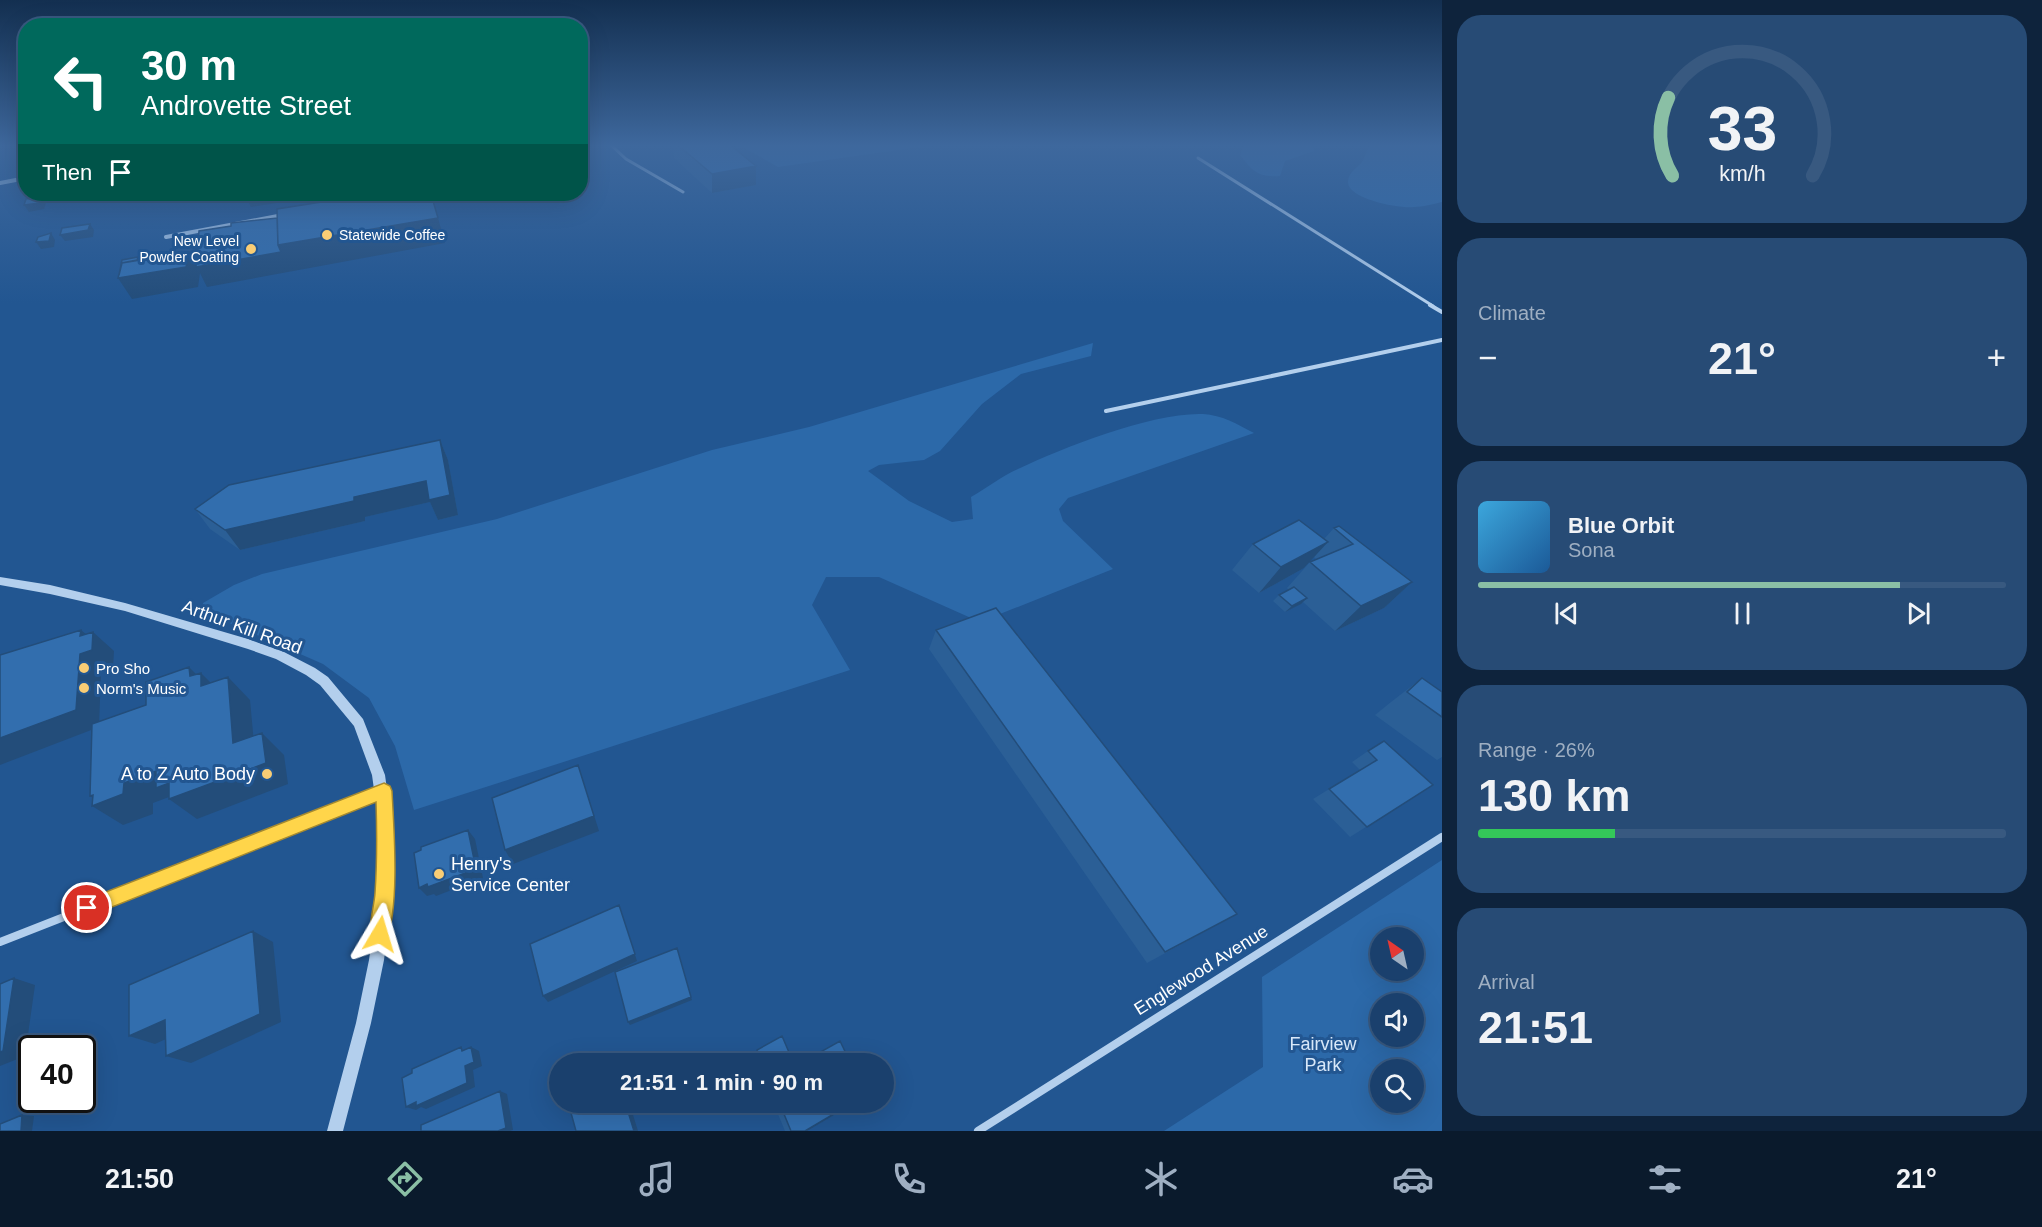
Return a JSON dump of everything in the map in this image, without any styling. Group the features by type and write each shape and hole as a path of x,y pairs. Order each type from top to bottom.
{"street":[{"path":"166,237 293,213"},
{"name":"Arthur Kill Road","path":"0,581 61,591 127,606 237,641 295,663 323,681 348,706 366,736 384,791 386,840 384,895 375,973 335,1131"},
{"path":"0,942 384,791"},
{"name":"Englewood Avenue","path":"978,1131 1442,837"}],"lane":[{"path":"1261,198 1442,312"},
{"path":"1106,411 1442,340"}],"green space":[{"path":"1365,198 1442,198 1442,202 1407,207 1375,202"},
{"path":"1093,343 1091,356 1021,374 982,404 940,451 924,460 879,465 868,471 909,501 952,522 973,519 971,497 1012,472 1084,441 1135,425 1183,415 1203,414 1223,418 1254,433 1068,498 1059,509 1063,521 1113,569 980,622 879,577 826,577 812,605 850,670 414,810 395,746 369,698 323,664 202,611 203,603 234,585 262,574 497,519 712,450 809,427"},
{"name":"Fairview Park","path":"1442,860 1442,1131 1164,1131 1263,1067 1262,977"}],"building":[{"path":"25,201 41,201 40,203 24,205"},
{"path":"328,201 433,201 438,218 278,245 277,209"},
{"path":"277,218 278,245 281,252 196,267 199,231 231,226 231,223"},
{"path":"90,224 88,230 60,235 62,228"},
{"path":"51,233 49,241 36,242 38,237"},
{"path":"189,252 186,267 118,278 122,263"},
{"path":"138,257 137,260 122,263 119,275 122,260"},
{"path":"440,440 450,495 429,500 426,481 354,497 354,501 225,530 195,509 229,485"},
{"path":"1299,520 1328,542 1281,567 1253,544"},
{"path":"1339,526 1412,582 1361,606 1310,562 1353,544 1334,528"},
{"path":"1294,587 1307,598 1292,606 1279,595"},
{"path":"996,608 1237,914 1165,952 936,630"},
{"path":"81,630 80,636 93,632 92,650 80,654 76,710 0,738 0,655"},
{"path":"189,667 190,676 201,673 201,686 228,677 233,743 262,733 266,763 169,799 169,783 156,788 156,771 124,783 123,794 92,806 93,795 90,796 92,724 146,705 146,682"},
{"path":"1422,678 1442,692 1442,717 1407,692"},
{"path":"1384,741 1433,785 1367,827 1329,789 1377,760 1368,751"},
{"path":"578,765 594,816 505,850 492,798"},
{"path":"468,830 476,869 428,887 427,884 419,888 414,853 421,850 421,847"},
{"path":"619,905 635,954 543,996 530,944"},
{"path":"253,931 260,1014 166,1056 165,1020 129,1036 129,985"},
{"path":"677,948 691,997 628,1022 615,972"},
{"path":"14,978 3,1051 0,1052 0,984"},
{"path":"782,1036 789,1053 758,1053 757,1050"},
{"path":"840,1041 846,1053 819,1053"},
{"path":"461,1047 462,1051 471,1047 474,1062 465,1066 467,1083 416,1106 416,1102 406,1107 402,1078 412,1073 412,1069"},
{"path":"500,1091 506,1128 498,1131 421,1131 421,1125"},
{"path":"571,1113 628,1113 634,1131 576,1131"},
{"path":"784,1113 835,1113 805,1131 791,1131"},
{"path":"22,1115 21,1131 0,1131 0,1124"}],"place":[{"name":"Statewide Coffee","path":"327,235"},
{"name":"New Level Powder Coating","path":"251,249"},
{"name":"Pro Sho","path":"84,668"},
{"name":"Norm's Music","path":"84,688"},
{"name":"A to Z Auto Body","path":"267,774"},
{"name":"Henry's Service Center","path":"439,874"}],"route":[{"path":"87,908 384,791 386,840 380,934"}]}
